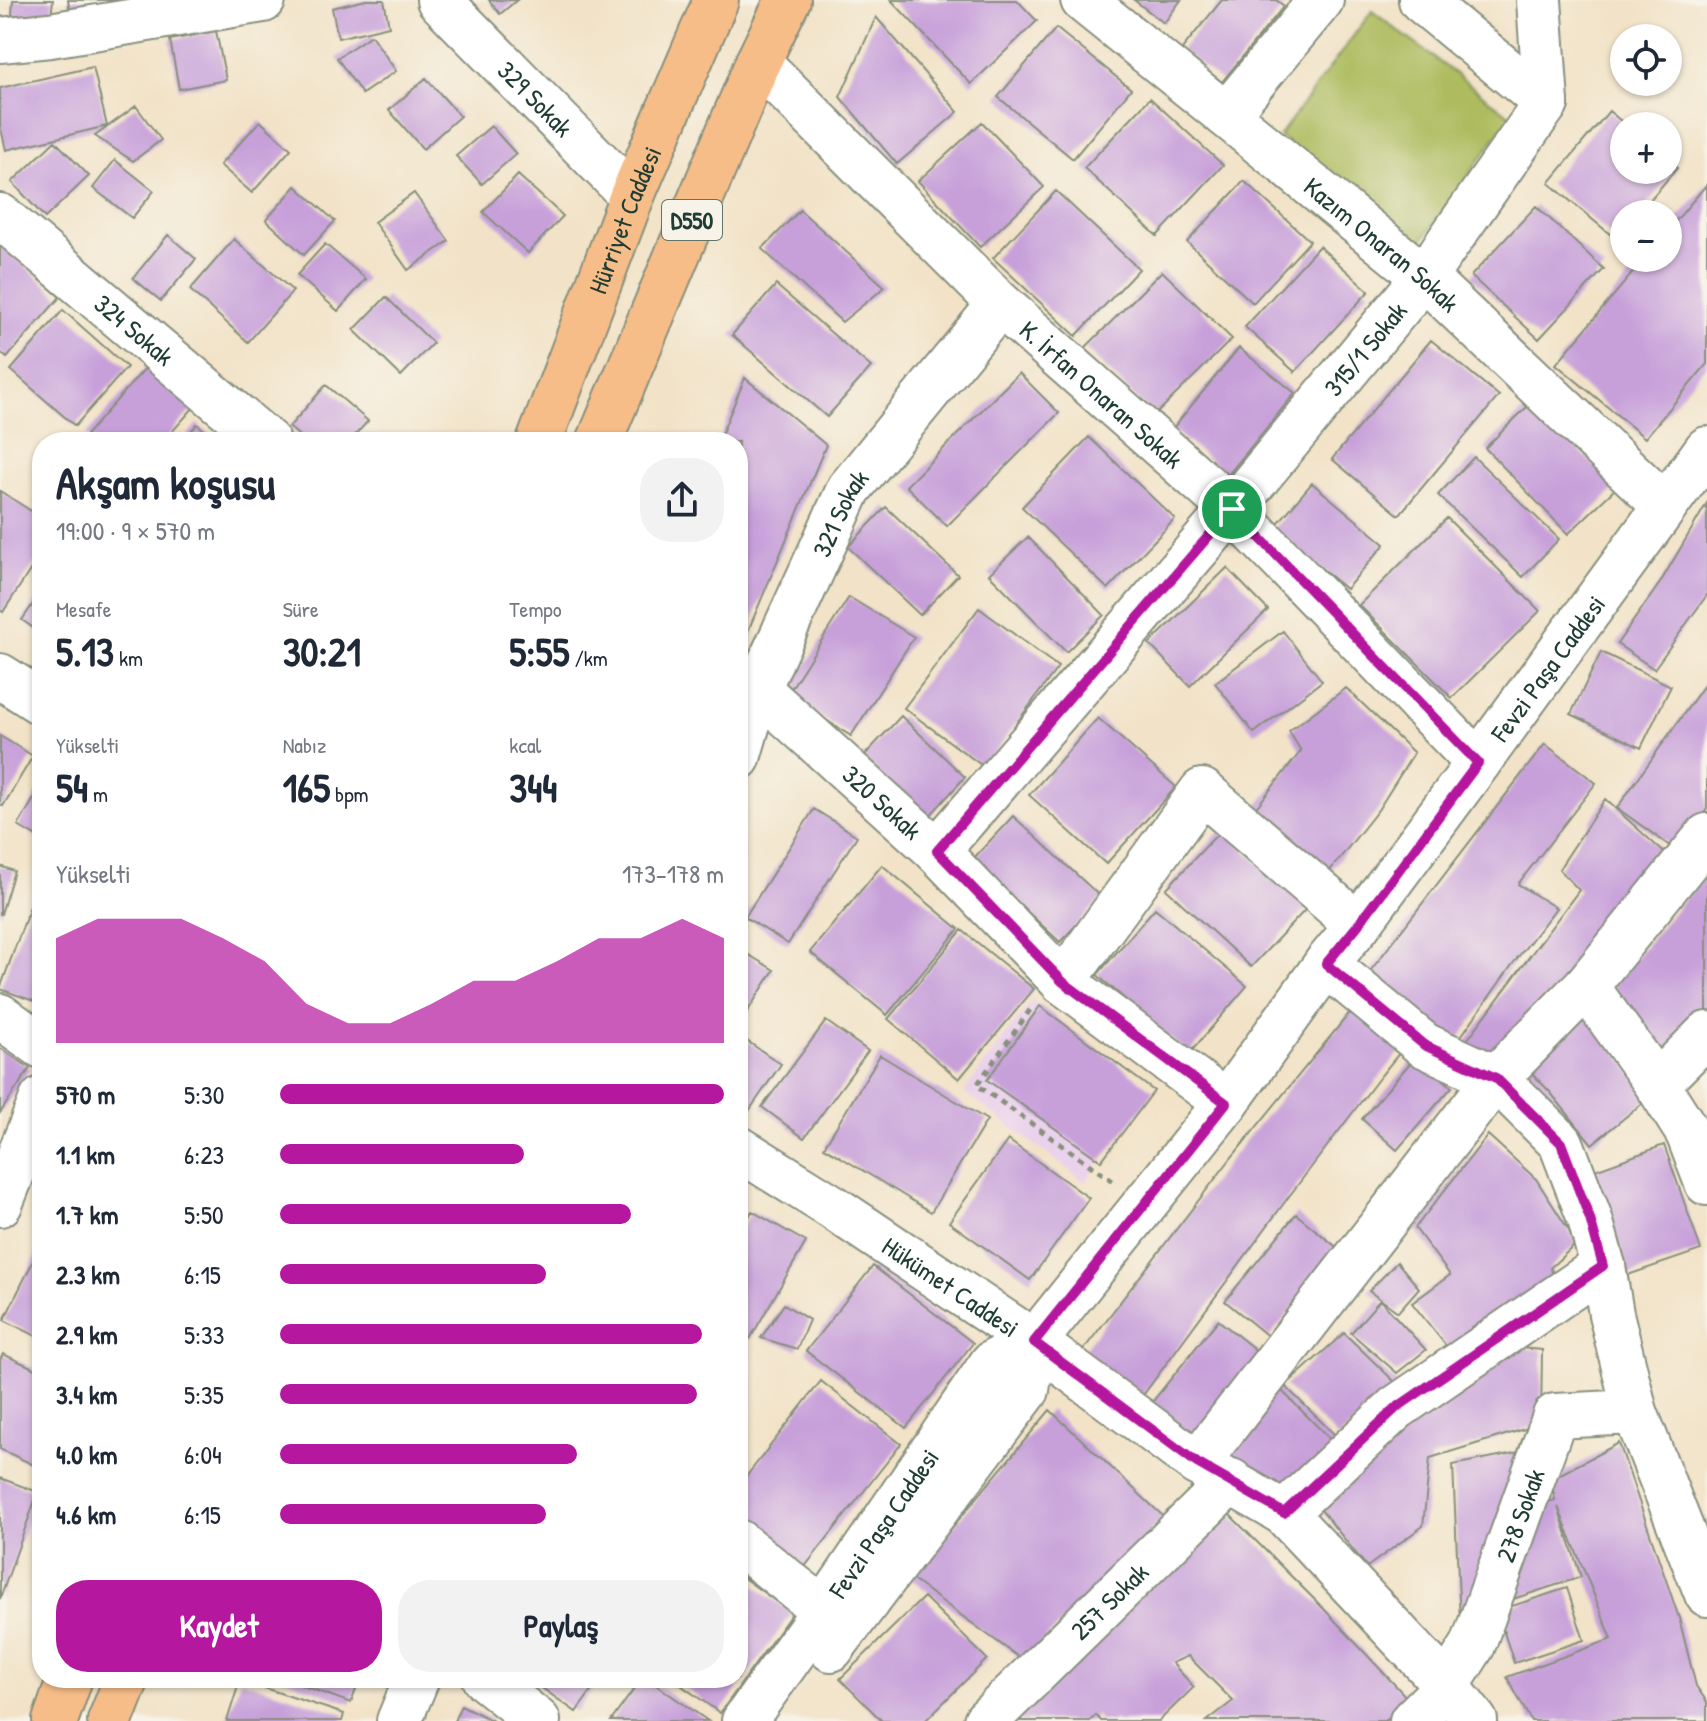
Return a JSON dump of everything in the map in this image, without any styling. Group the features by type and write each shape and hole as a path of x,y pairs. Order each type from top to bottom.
{"highway":[{"path":"662,127 693,0"},
{"name":"Hürriyet Caddesi","path":"543,432 632,196 716,0"},
{"name":"D550","path":"603,432 758,62 788,0"},
{"path":"55,1721 67,1688"},
{"path":"110,1721 123,1688"}],"street":[{"path":"0,40 50,35 263,0"},
{"name":"329 Sokak","path":"439,0 632,196"},
{"name":"Kazım Onaran Sokak","path":"1083,0 1424,277 1665,506"},
{"path":"1226,115 1321,0"},
{"path":"1421,0 1546,103"},
{"path":"1546,103 1548,1"},
{"name":"K. İrfan Onaran Sokak","path":"758,62 1000,304 1232,509 1478,763"},
{"name":"315/1 Sokak","path":"937,851 1232,509 1424,277 1546,103"},
{"name":"324 Sokak","path":"0,216 256,432"},
{"name":"321 Sokak","path":"748,724 758,689 849,489 1000,304"},
{"name":"Fevzi Paşa Caddesi","path":"744,1721 824,1610 992,1363 1034,1342 1226,1103 1707,449"},
{"path":"0,676 32,697"},
{"name":"320 Sokak","path":"758,689 937,851 1063,982 1226,1103"},
{"path":"1063,982 1202,791 1358,925"},
{"name":"257 Sokak","path":"986,1721 1214,1472 1496,1078 1586,986 1707,836"},
{"path":"1326,964 1424,1045 1496,1078 1561,1143 1590,1219 1603,1266 1611,1314 1635,1412 1707,1594"},
{"path":"1586,986 1657,1084 1698,1123 1707,1183"},
{"path":"0,1016 32,1039"},
{"path":"1657,1084 1707,1034"},
{"path":"1,1196 32,1123"},
{"name":"Hükümet Caddesi","path":"748,1154 1034,1342 1214,1472 1284,1513 1447,1686 1475,1721"},
{"path":"1284,1513 1396,1408 1603,1266"},
{"name":"Fevzi Paşa Caddesi","path":"777,1721 1027,1390 1034,1342"},
{"name":"278 Sokak","path":"1447,1686 1473,1645 1555,1416 1635,1412"},
{"path":"748,1550 824,1610"},
{"path":"1412,1721 1447,1686"},
{"path":"399,1721 413,1688"},
{"path":"497,1688 538,1721"}],"path":[{"path":"1030,1010 977,1085 1144,1204"}],"shaded area":[{"path":"1032,1000 1154,1091 1085,1182 964,1092"}],"green space":[{"path":"1372,11 1511,116 1420,243 1279,136"}],"building":[{"path":"13,0 53,0 51,17 12,15"},
{"path":"68,0 124,0 125,9 71,17"},
{"path":"366,0 384,0 389,26 338,38 332,8"},
{"path":"489,0 517,0 500,14"},
{"path":"891,0 1017,0 1037,21 971,84"},
{"path":"1134,0 1181,0 1164,23"},
{"path":"1222,0 1276,0 1284,6 1222,82 1181,50"},
{"path":"876,17 958,112 897,164 840,97"},
{"path":"1056,28 1131,89 1073,159 998,97"},
{"path":"216,31 226,80 179,89 170,40"},
{"path":"371,35 396,71 362,94 337,58"},
{"path":"93,67 107,126 6,150 0,124 0,88"},
{"path":"426,78 460,116 423,149 389,110"},
{"path":"1150,98 1223,165 1157,236 1084,168"},
{"path":"136,106 161,140 133,161 95,136"},
{"path":"1609,111 1610,184 1663,184 1650,200 1610,200 1610,234 1549,183"},
{"path":"260,121 291,149 252,193 220,165"},
{"path":"982,122 1044,187 980,247 918,181"},
{"path":"491,126 516,154 482,184 456,156"},
{"path":"55,141 89,176 45,218 12,182"},
{"path":"115,160 154,191 132,218 93,188"},
{"path":"518,175 563,216 528,253 483,212"},
{"path":"1244,181 1310,241 1253,303 1187,242"},
{"path":"1707,184 1707,364 1645,438 1556,364 1633,272 1682,272 1682,213"},
{"path":"296,186 335,221 304,255 266,220"},
{"path":"1056,191 1139,269 1076,336 993,258"},
{"path":"414,193 449,241 408,270 374,222"},
{"path":"1536,206 1604,269 1539,339 1471,276"},
{"path":"800,210 885,287 842,322 762,249"},
{"path":"168,235 196,259 161,301 133,278"},
{"path":"234,239 293,291 248,342 190,290"},
{"path":"0,244 60,297 7,358 0,352"},
{"path":"325,244 366,279 338,311 297,275"},
{"path":"1319,246 1369,291 1295,372 1245,327"},
{"path":"1162,271 1232,339 1154,416 1085,348"},
{"path":"776,285 871,367 827,417 732,335"},
{"path":"386,297 433,343 401,376 354,330"},
{"path":"63,310 127,367 75,426 11,370"},
{"path":"1431,340 1499,396 1399,515 1332,459"},
{"path":"1239,348 1295,393 1228,475 1172,429"},
{"path":"147,366 194,407 172,432 89,432"},
{"path":"1019,373 1059,413 947,526 906,486"},
{"path":"745,378 826,445 748,631 748,432 722,432"},
{"path":"326,385 368,421 358,432 295,432 289,427"},
{"path":"1532,402 1616,488 1568,534 1485,448"},
{"path":"197,424 207,432 190,432"},
{"path":"1089,437 1175,519 1108,589 1022,507"},
{"path":"1474,457 1559,539 1523,577 1438,495"},
{"path":"1312,483 1385,544 1346,589 1273,529"},
{"path":"0,491 32,512 32,567 3,612 0,610"},
{"path":"1707,503 1707,595 1654,669 1617,644 1660,583"},
{"path":"886,507 958,575 920,615 848,547"},
{"path":"1447,518 1540,611 1452,698 1359,605"},
{"path":"1028,537 1104,615 1066,652 989,574"},
{"path":"1227,568 1268,610 1190,686 1149,644"},
{"path":"849,597 914,637 851,736 787,695"},
{"path":"32,606 32,627 22,620"},
{"path":"979,608 1058,667 984,767 904,708"},
{"path":"1283,631 1322,681 1254,733 1215,683"},
{"path":"1601,652 1671,686 1641,748 1571,714"},
{"path":"1707,681 1707,809 1677,851 1617,808"},
{"path":"1346,688 1414,753 1378,810 1328,873 1251,814 1301,751 1289,731"},
{"path":"901,716 965,777 927,819 862,758"},
{"path":"1098,718 1176,787 1106,864 1029,795"},
{"path":"0,736 32,758 3,806 0,804"},
{"path":"1545,744 1596,783 1518,884 1556,908 1454,1046 1368,974"},
{"path":"1605,799 1670,858 1501,1055 1462,1047 1579,890 1559,869"},
{"path":"32,802 32,834 18,826"},
{"path":"814,809 857,836 788,944 748,919 748,912"},
{"path":"1013,816 1102,898 1060,942 972,860"},
{"path":"1222,829 1307,908 1251,967 1166,889"},
{"path":"882,865 959,929 887,1015 810,952"},
{"path":"0,866 14,871 1,914 0,914"},
{"path":"1707,872 1707,1011 1656,1065 1612,986"},
{"path":"32,901 32,1000 0,989"},
{"path":"1155,908 1247,986 1189,1054 1097,975"},
{"path":"962,930 1034,989 959,1079 888,1019"},
{"path":"748,954 774,970 748,1010"},
{"path":"1040,1006 1154,1091 1101,1161 987,1080"},
{"path":"1586,1008 1649,1098 1592,1144 1525,1066"},
{"path":"1352,1010 1401,1051 1287,1199 1141,1398 1081,1353 1232,1157"},
{"path":"826,1021 868,1051 804,1138 762,1107"},
{"path":"748,1042 781,1064 748,1110"},
{"path":"0,1048 30,1068 0,1113"},
{"path":"880,1055 987,1120 931,1212 824,1147"},
{"path":"1416,1056 1452,1087 1397,1150 1362,1119"},
{"path":"1488,1135 1536,1179 1577,1243 1550,1268 1558,1283 1455,1357 1412,1303 1450,1275 1415,1228"},
{"path":"1008,1140 1089,1198 1030,1280 949,1222"},
{"path":"1664,1145 1701,1250 1628,1275 1592,1171"},
{"path":"752,1211 806,1242 750,1339 748,1338 748,1218"},
{"path":"1296,1214 1340,1250 1269,1337 1225,1301"},
{"path":"1397,1262 1419,1288 1398,1312 1369,1291"},
{"path":"32,1263 32,1334 4,1320"},
{"path":"873,1266 973,1343 906,1428 806,1351"},
{"path":"1380,1300 1426,1350 1397,1373 1351,1333"},
{"path":"784,1304 809,1320 797,1349 761,1338"},
{"path":"1218,1320 1262,1355 1194,1441 1149,1406"},
{"path":"1344,1333 1398,1385 1338,1438 1285,1386"},
{"path":"1498,1346 1542,1350 1541,1424 1430,1458 1423,1526 1367,1567 1313,1500"},
{"path":"3,1354 32,1367 32,1464 0,1449 0,1360"},
{"path":"1271,1380 1337,1446 1277,1493 1214,1454"},
{"path":"821,1381 901,1444 799,1574 748,1535 748,1474"},
{"path":"1050,1410 1164,1517 1024,1661 910,1578"},
{"path":"1619,1443 1679,1618 1696,1686 1707,1702 1707,1721 1531,1721 1507,1677 1612,1639 1558,1507 1581,1577 1510,1600 1531,1507 1555,1500 1551,1479"},
{"path":"1529,1450 1461,1644 1453,1465"},
{"path":"0,1478 32,1490 32,1509 0,1599"},
{"path":"1219,1504 1409,1700 1385,1721 1207,1721 1233,1701 1188,1656 1172,1663 1194,1687 1159,1721 1101,1721 1096,1715 1090,1721 997,1721"},
{"path":"748,1581 792,1613 748,1674"},
{"path":"1567,1588 1584,1640 1514,1663 1497,1611"},
{"path":"924,1597 987,1659 925,1721 882,1721 840,1679"},
{"path":"237,1688 264,1688 344,1714 342,1721 227,1721"},
{"path":"309,1688 356,1688 351,1703"},
{"path":"542,1688 594,1688 576,1712"},
{"path":"635,1688 660,1688 708,1721 611,1721"},
{"path":"685,1688 738,1688 720,1713"},
{"path":"461,1705 493,1721 454,1721"}],"route":[{"path":"1232,509 1478,763 1326,964 1424,1045 1496,1078 1561,1143 1590,1219 1603,1266 1396,1408 1284,1513 1197,1463 1034,1342 1226,1103 1063,982 937,851 1232,509"}]}
